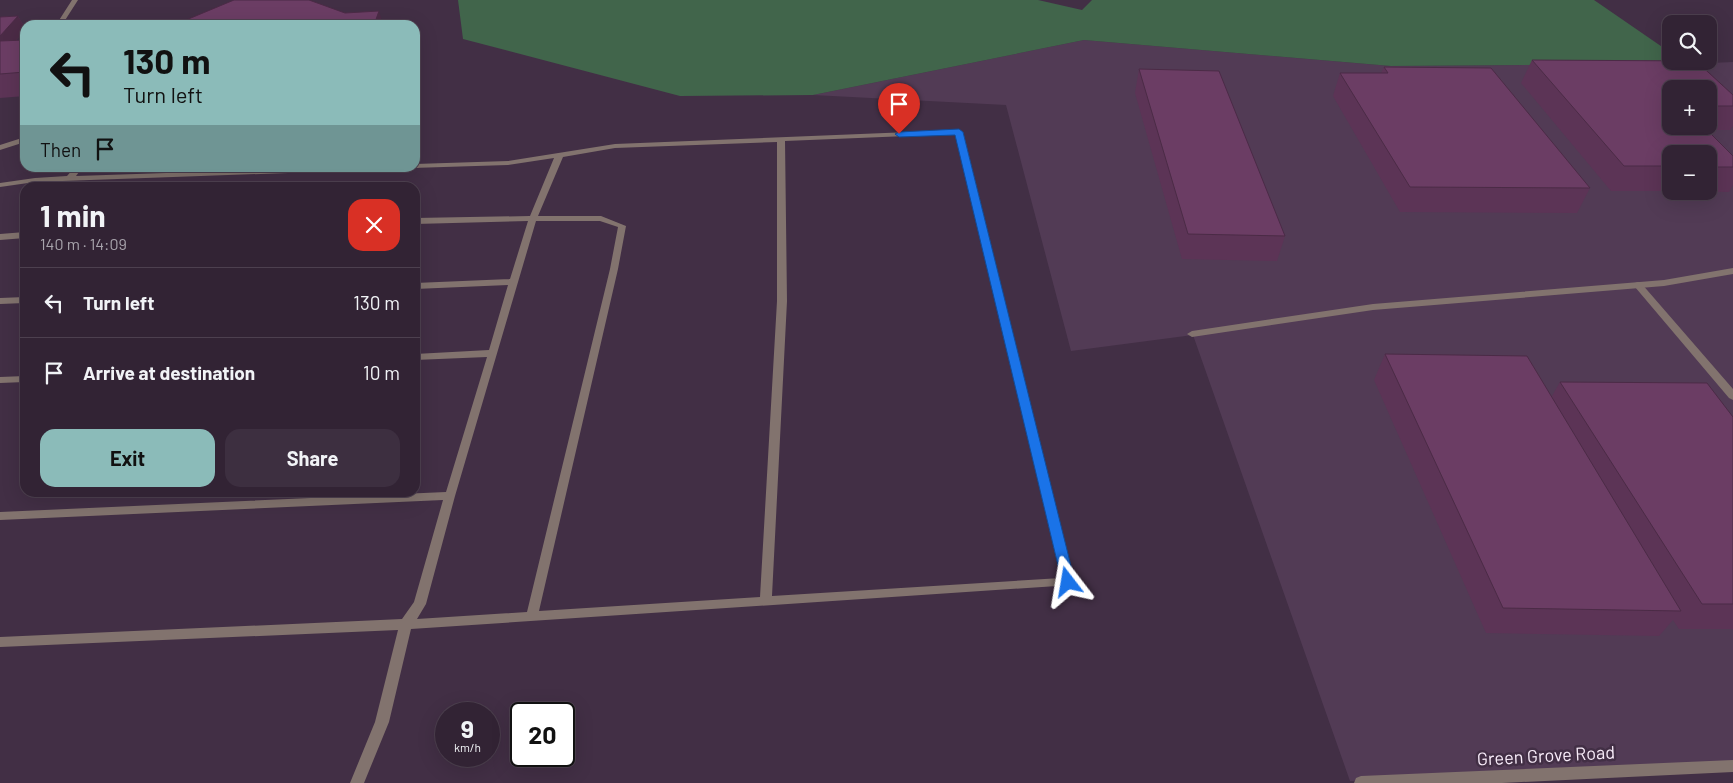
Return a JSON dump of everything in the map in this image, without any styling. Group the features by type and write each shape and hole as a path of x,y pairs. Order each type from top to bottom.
{"street":[{"path":"62,20 75,0"},
{"path":"0,642 532,617 1068,582 959,132 615,146 508,163 420,166"},
{"path":"766,602 782,301 781,139"},
{"path":"0,148 20,141"},
{"path":"358,783 382,722 406,624 420,604 450,496 534,218 560,154"},
{"path":"70,178 75,172"},
{"path":"21,182 70,178 251,172"},
{"path":"0,185 20,182"},
{"path":"420,221 534,218 601,219 622,226 614,268 532,617"},
{"path":"0,237 20,235"},
{"path":"1192,334 1373,307 1638,285 1729,271 1733,280"},
{"path":"420,286 514,282"},
{"path":"1638,285 1733,396"},
{"path":"0,301 20,300"},
{"path":"420,357 493,352"},
{"path":"0,380 20,378"},
{"path":"0,516 450,496"},
{"name":"Green Grove Road","path":"1361,783 1733,766"}],"shaded area":[{"path":"1084,40 1391,66 1662,64 1662,70 1717,70 1717,63 1733,62 1733,771 1350,781 1193,335 1071,351 1006,105 813,95"}],"green space":[{"path":"458,0 1038,0 1082,10 1092,0 1594,0 1662,47 1662,64 1391,66 1084,40 813,95 680,96 463,39"}],"building":[{"path":"234,0 309,0 345,13 379,11 376,20 186,20"},
{"path":"18,16 0,36 0,17"},
{"path":"20,40 20,72 0,74 0,41"},
{"path":"1532,60 1662,61 1662,70 1706,70 1717,80 1662,80 1662,135 1712,135 1733,156 1733,167 1717,167 1717,145 1662,145 1662,166 1624,166"},
{"path":"1384,67 1491,68 1590,188 1410,187 1340,73 1388,73"},
{"path":"1139,69 1219,71 1285,236 1188,234"},
{"path":"1717,80 1733,95 1733,106 1717,106"},
{"path":"1385,354 1527,356 1681,611 1503,608"},
{"path":"1560,382 1707,383 1733,417 1733,604 1702,604"}],"route":[{"path":"899,134 959,132 1068,582"}]}
